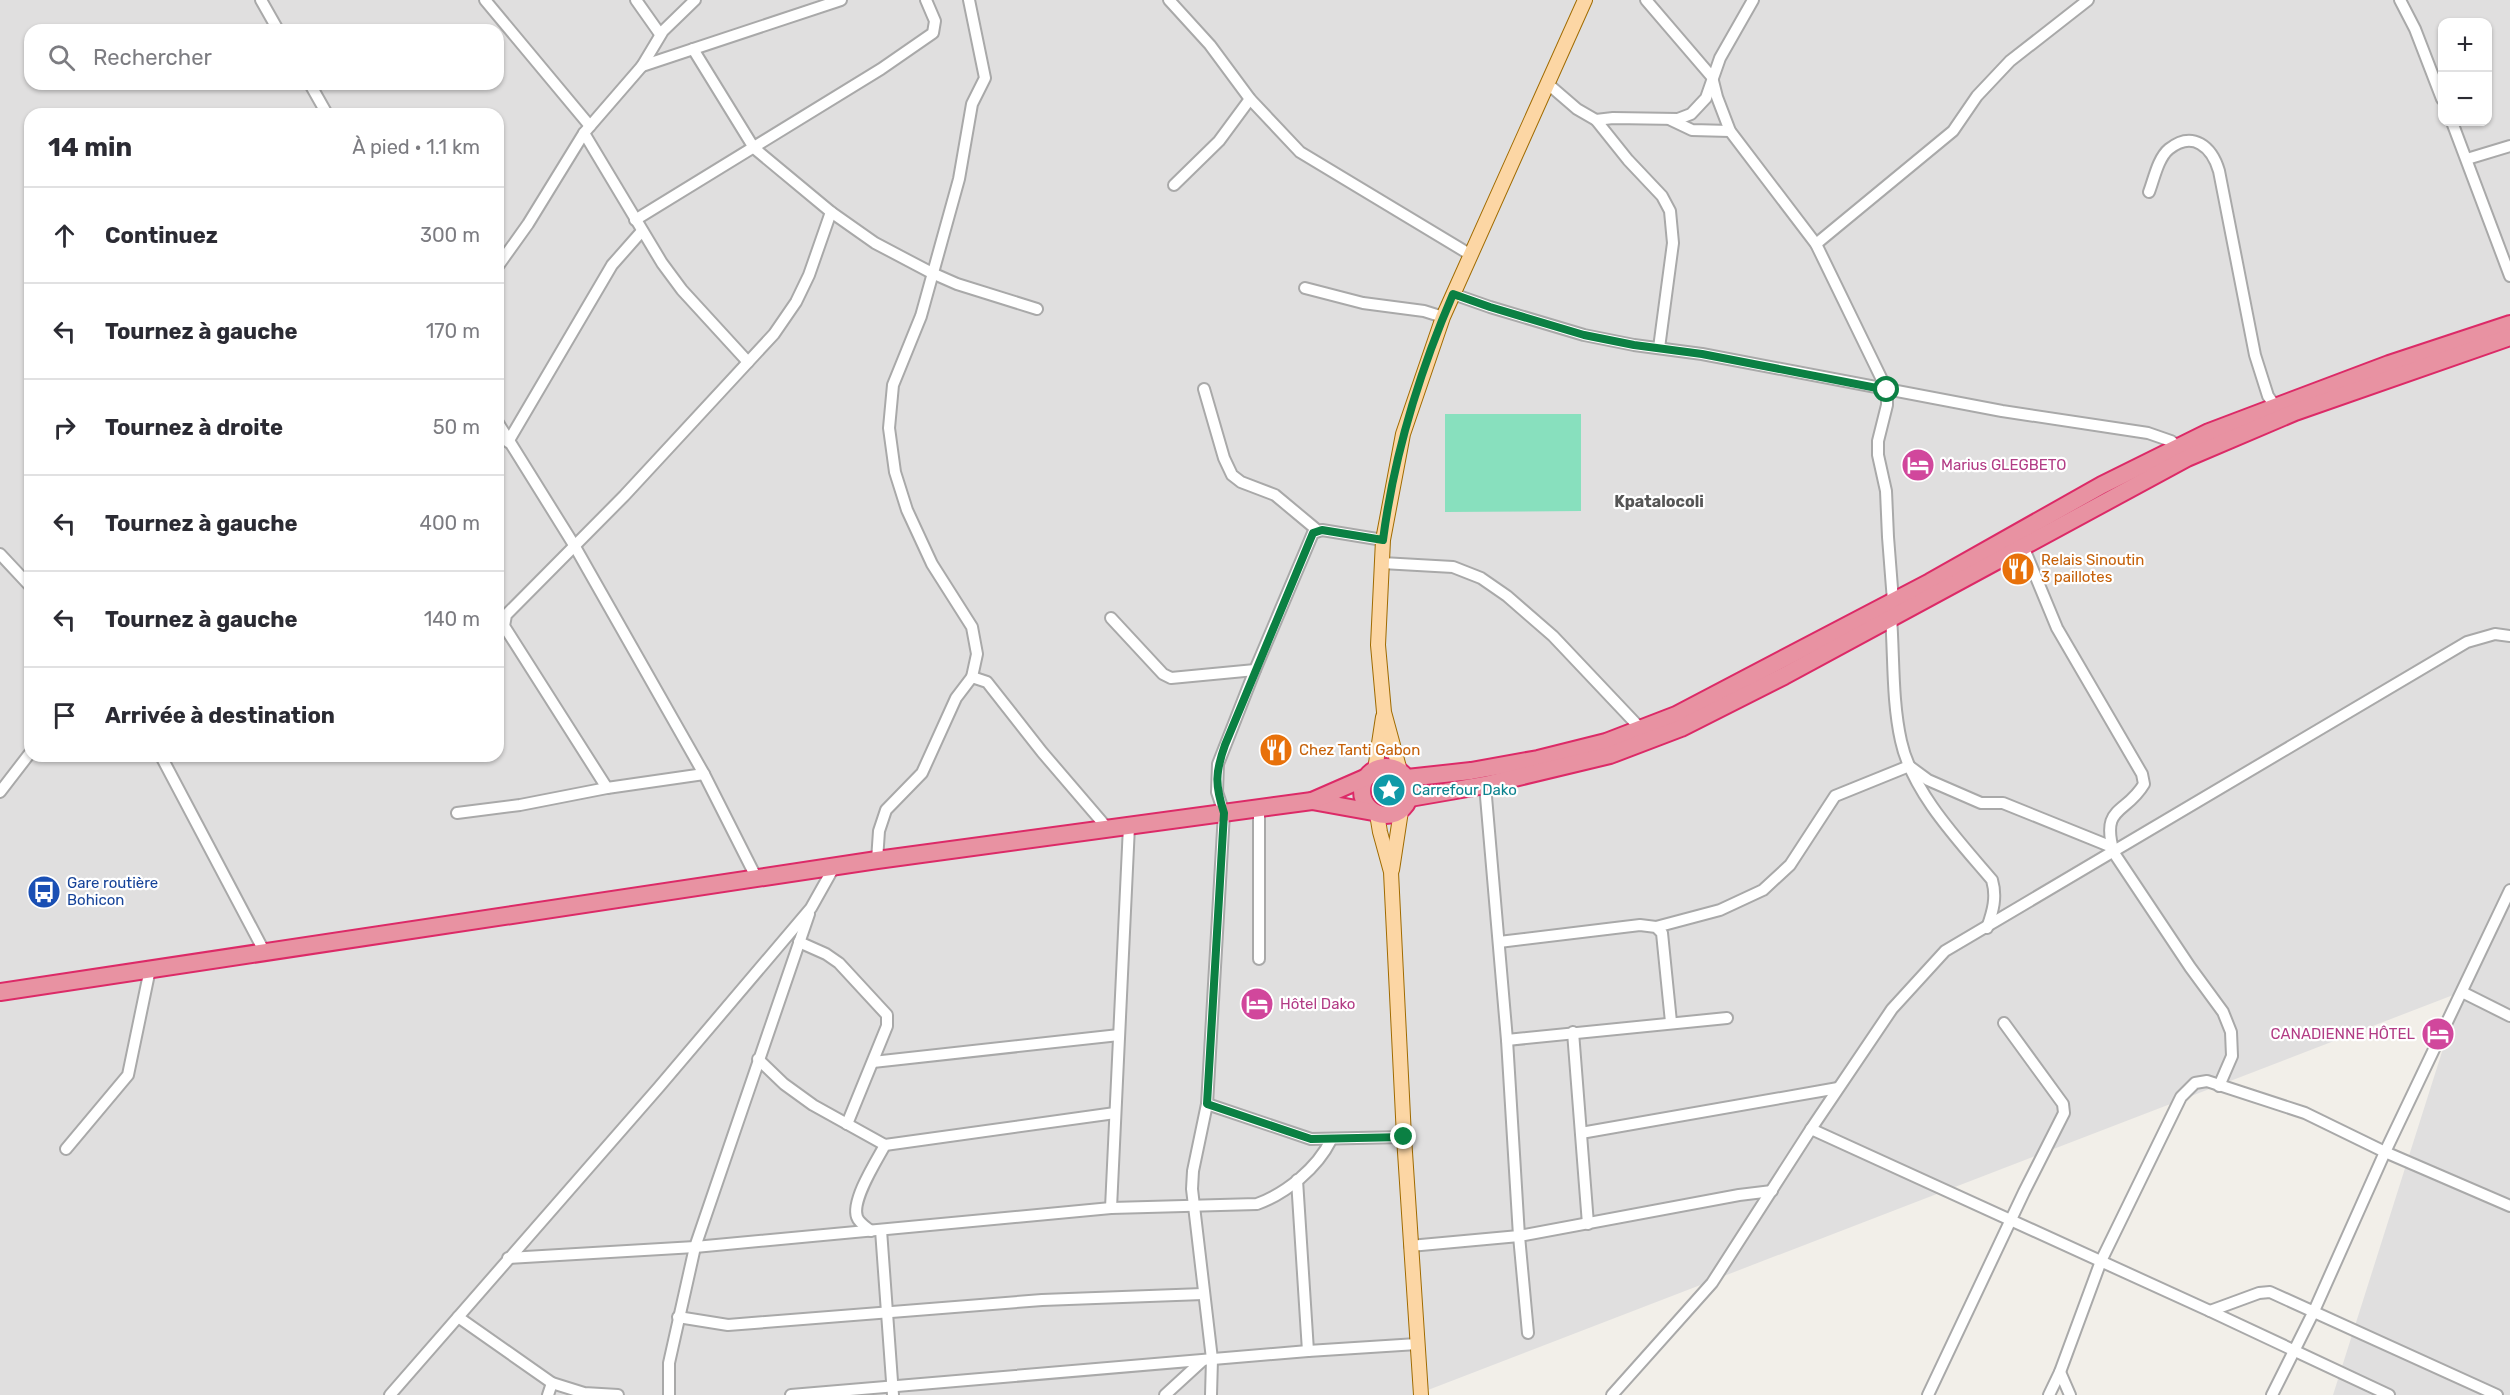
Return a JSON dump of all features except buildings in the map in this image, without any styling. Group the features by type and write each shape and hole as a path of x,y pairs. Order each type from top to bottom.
{"highway":[{"path":"0,992 877,860 1312,801 1386,766 1404,775 1471,771 1538,759 1606,742 1685,710 2023,546 2183,452 2209,432 2389,364 2510,324"},
{"path":"1312,801 1391,815 1405,805 1610,755 1655,739 1708,715 1892,609 2034,522 2183,452 2510,337"},
{"path":"1371,773 1363,786 1362,795 1366,804 1375,813"},
{"path":"1404,775 1411,790 1405,805"}],"main road":[{"path":"1404,775 1384,712 1378,645 1383,540 1403,434 1443,317 1585,0"},
{"path":"1371,773 1384,712"},
{"path":"1391,872 1405,805"},
{"path":"1375,813 1391,872 1410,1246 1421,1395"}],"street":[{"path":"261,0 275,24"},
{"path":"485,0 504,24"},
{"path":"636,0 660,34"},
{"path":"504,258 587,130 642,66 660,34 695,0"},
{"path":"642,66 841,0"},
{"path":"635,220 881,69 933,33 935,21 926,0"},
{"path":"877,860 879,831 886,810 922,773 956,698 972,677 977,654 972,627 932,564 907,510 895,472 889,428 893,385 921,316 959,179 972,104 985,78 969,0"},
{"path":"1169,0 1210,45 1250,99 1300,152 1471,255"},
{"path":"1646,0 1712,77 1730,131 1816,243 1887,390 1878,448 1886,491 1897,718 1901,743 1909,766 1935,809 1992,880 1995,890 1994,910 1987,928"},
{"path":"1596,120 1613,118 1671,120 1691,114 1706,98 1712,77 1753,0"},
{"path":"1816,243 1953,131 1977,96 2010,61 2088,0"},
{"path":"2400,0 2415,29 2438,89"},
{"path":"504,24 587,130 635,220 682,290 748,362"},
{"path":"693,49 754,148 831,212 875,243 932,273 957,284 1005,297 1037,309"},
{"path":"1548,84 1576,109 1596,120 1628,160 1662,196 1670,211 1673,243 1659,348"},
{"path":"313,90 324,108"},
{"path":"1174,185 1219,141 1250,99"},
{"path":"1671,120 1692,130 1730,131"},
{"path":"2454,126 2510,276"},
{"path":"2148,192 2159,165 2170,148 2183,143 2197,142 2211,150 2221,182 2255,355 2268,396 2276,407"},
{"path":"2468,159 2510,146"},
{"path":"607,788 504,626 508,610 624,496 774,334 796,302 809,276 831,212"},
{"path":"508,442 612,265 642,231"},
{"path":"1305,288 1363,303 1424,311 1443,317"},
{"path":"1453,294 1584,335 1702,354 2002,411 2148,432 2183,452"},
{"path":"1204,389 1224,458 1232,475 1241,482 1275,495 1317,530 1383,540"},
{"path":"504,434 574,544 704,774 758,879"},
{"path":"1211,1395 1192,1189 1193,1171 1207,1104 1224,813 1217,792 1218,764 1309,542 1317,530"},
{"path":"2023,546 2057,628 2142,774 2144,784 2140,792 2116,810 2108,835 2113,850 2190,967 2223,1012 2231,1032 2232,1056 2219,1086"},
{"path":"0,554 24,580"},
{"path":"1382,563 1453,567 1481,578 1507,596 1552,636 1641,729"},
{"path":"1111,618 1164,674 1171,678 1255,670"},
{"path":"1612,1395 1712,1283 1811,1129 1892,1009 1945,951 2467,642 2495,634 2510,636"},
{"path":"972,677 987,682 1042,752 1108,829"},
{"path":"0,792 24,761"},
{"path":"164,762 264,951"},
{"path":"1909,766 1928,780 1981,803 2003,803 2113,850"},
{"path":"1499,942 1640,926 1656,927 1720,910 1763,890 1790,865 1835,796 1909,766"},
{"path":"457,813 520,805 607,788 704,774"},
{"path":"1485,784 1508,1040 1519,1236 1528,1333"},
{"path":"1259,808 1259,959"},
{"path":"1111,1208 1129,826"},
{"path":"668,1395 669,1363 695,1247 799,942 812,908 834,867"},
{"path":"2271,1395 2314,1311 2385,1152 2510,890"},
{"path":"390,1395 812,908"},
{"path":"1656,927 1662,933 1671,1022"},
{"path":"799,942 826,954 839,963 887,1015 887,1026 848,1124"},
{"path":"66,1149 128,1075 150,969"},
{"path":"2462,992 2510,1016"},
{"path":"1508,1040 1727,1018"},
{"path":"1928,1395 2064,1113 2063,1104 2004,1023"},
{"path":"1573,1032 1588,1224"},
{"path":"873,1062 1119,1035"},
{"path":"758,1059 784,1084 813,1105 885,1145 1115,1113"},
{"path":"2049,1395 2060,1372 2101,1261 2181,1097 2194,1083 2207,1081 2306,1113 2385,1152 2510,1206"},
{"path":"1581,1133 1838,1088"},
{"path":"1207,1104 1298,1136 1331,1140 1404,1137"},
{"path":"1811,1129 2389,1395"},
{"path":"508,1258 695,1247 1111,1208 1257,1204 1272,1199 1298,1180 1320,1157 1331,1140"},
{"path":"876,1231 861,1223 856,1210 859,1197 885,1145"},
{"path":"1298,1180 1308,1351"},
{"path":"1410,1246 1519,1236 1739,1195 1772,1191"},
{"path":"876,1231 888,1311 893,1391"},
{"path":"2210,1311 2259,1293 2270,1292 2497,1395"},
{"path":"678,1317 728,1325 1042,1300 1203,1294"},
{"path":"458,1317 552,1383 584,1393 618,1395"},
{"path":"791,1395 893,1391 1207,1360 1417,1344"},
{"path":"1165,1395 1207,1360"},
{"path":"2060,1372 2070,1395"},
{"path":"548,1395 552,1383"}],"shaded area":[{"path":"0,0 2510,0 2510,1395 2333,1395 2461,992 1415,1395 0,1395"}],"green space":[{"path":"1445,414 1581,414 1581,511 1445,512"}],"place":[{"name":"Marius GLEGBETO","path":"1918,465"},
{"name":"Relais Sinoutin 3 paillotes","path":"2018,569"},
{"name":"Chez Tanti Gabon","path":"1276,750"},
{"name":"Carrefour Dako","path":"1389,790"},
{"name":"Gare routière Bohicon","path":"44,892"},
{"name":"Hôtel Dako","path":"1257,1004"},
{"name":"CANADIENNE HÔTEL","path":"2438,1034"}],"district":[{"name":"Kpatalocoli","path":"1659,501"}],"route":[{"path":"1404,1137 1311,1139 1207,1104 1224,813 1217,792 1216,780 1218,764 1225,745 1313,533 1322,530 1383,540 1403,434 1435,338 1453,294 1584,335 1634,345 1702,354 1887,390"}]}
